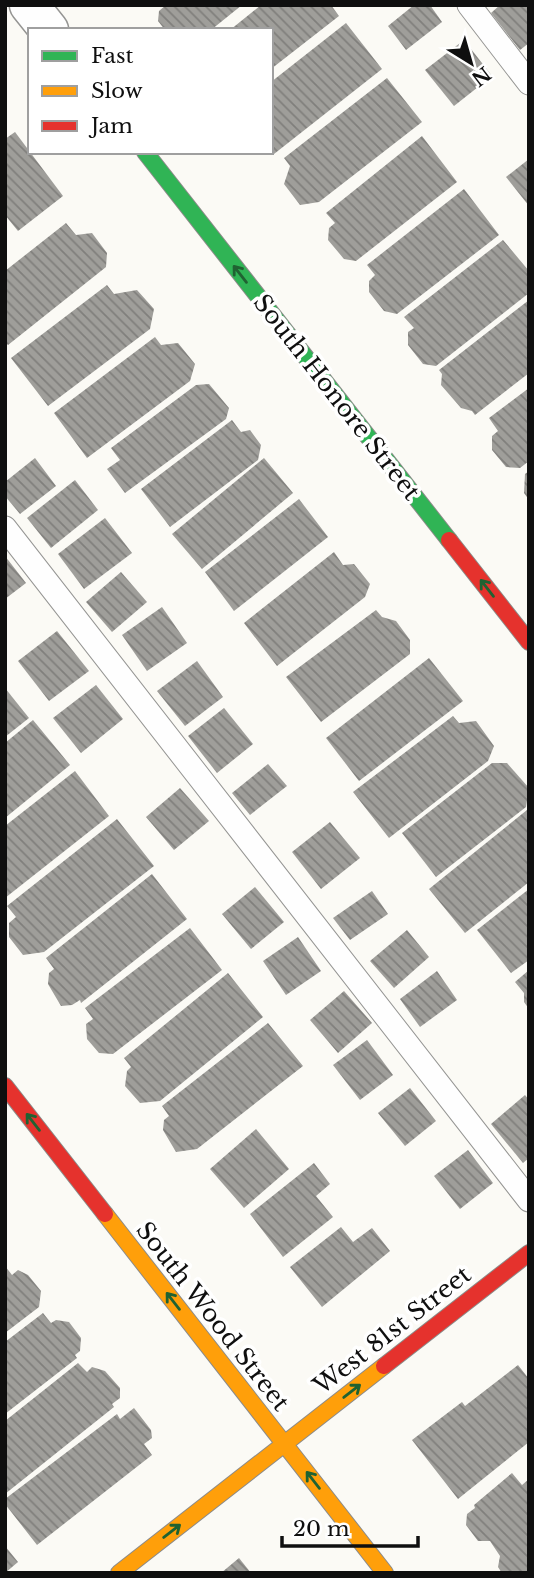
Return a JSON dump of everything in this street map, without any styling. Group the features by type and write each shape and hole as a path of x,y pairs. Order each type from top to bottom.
{"street":[{"path":"29,5 46,28"},
{"name":"South Honore Street","path":"147,154 529,642"},
{"name":"South Wood Street","path":"5,1086 385,1573"},
{"name":"West 81st Street","path":"119,1573 529,1253"}],"lane":[{"path":"469,5 529,83"},
{"path":"5,528 529,1200"}],"building":[{"path":"166,5 242,5 213,28 163,28 158,21 159,11"},
{"path":"261,5 331,5 339,16 273,67 273,28 232,28"},
{"path":"414,5 430,5 442,22 406,50 388,26"},
{"path":"500,5 529,5 529,43 520,50 491,13"},
{"path":"346,23 382,69 274,154 273,80"},
{"path":"464,40 492,76 454,106 425,70"},
{"path":"387,78 422,122 319,202 300,205 284,184 290,166 284,158"},
{"path":"15,132 28,149 28,154 32,154 63,196 18,231 5,215 5,139"},
{"path":"422,136 457,182 356,261 344,259 328,240 329,228 335,223 326,213"},
{"path":"529,159 529,206 506,177"},
{"path":"464,189 499,235 397,314 384,311 369,292 369,281 375,275 367,265"},
{"path":"66,223 76,235 92,233 107,253 106,267 8,345 5,342 5,271"},
{"path":"503,240 529,271 529,293 436,366 423,364 408,345 408,332 414,328 404,317"},
{"path":"107,285 114,294 137,290 154,309 150,329 48,406 11,358"},
{"path":"529,300 529,373 475,415 472,411 461,408 441,385 442,374 439,370"},
{"path":"155,337 161,345 178,343 195,364 190,381 87,458 54,413"},
{"path":"209,384 229,408 226,419 125,493 107,469 120,460 111,448 196,385"},
{"path":"529,388 529,461 520,468 506,467 492,450 492,436 498,431 489,418"},
{"path":"232,420 241,432 250,430 261,445 258,460 170,527 141,489"},
{"path":"35,458 56,486 20,514 5,496 5,482"},
{"path":"264,458 293,493 202,569 172,534"},
{"path":"529,471 529,500 524,493 525,474"},
{"path":"75,480 98,510 51,548 27,518"},
{"path":"299,499 328,537 234,611 205,572"},
{"path":"105,518 132,553 84,589 58,554"},
{"path":"334,552 343,565 354,564 370,584 365,597 277,666 244,623"},
{"path":"5,556 26,583 5,599"},
{"path":"121,572 147,602 112,632 86,602"},
{"path":"162,607 187,643 147,671 122,635"},
{"path":"376,610 382,617 396,621 410,640 410,654 321,722 286,677"},
{"path":"57,631 89,671 49,701 18,661"},
{"path":"429,658 463,701 359,781 326,738"},
{"path":"197,661 223,697 185,726 157,691"},
{"path":"96,685 123,719 81,753 53,718"},
{"path":"5,688 29,718 5,737"},
{"path":"224,708 253,744 217,773 188,736"},
{"path":"453,716 459,723 476,721 494,746 488,761 389,838 353,792"},
{"path":"33,720 70,765 5,818 5,743"},
{"path":"492,763 507,763 529,788 526,807 436,877 402,833"},
{"path":"268,764 287,786 250,815 232,793"},
{"path":"75,771 109,816 5,898 5,826"},
{"path":"180,788 209,821 174,850 146,817"},
{"path":"527,810 529,882 465,933 429,889"},
{"path":"117,819 154,866 44,952 23,955 9,937 9,923 16,917 7,906"},
{"path":"330,822 360,858 321,889 292,852"},
{"path":"152,874 187,919 81,1003 80,1000 72,1005 61,1006 48,984 49,973 54,969 46,958"},
{"path":"255,887 284,922 251,949 222,914"},
{"path":"529,889 529,960 511,973 477,930"},
{"path":"372,891 388,914 350,940 333,918"},
{"path":"190,928 222,970 113,1054 99,1053 87,1039 86,1024 93,1019 85,1008"},
{"path":"407,930 429,957 394,988 370,961"},
{"path":"298,937 321,971 286,995 263,961"},
{"path":"529,970 529,1009 524,1002 524,993 515,982"},
{"path":"437,971 457,1000 420,1027 400,999"},
{"path":"228,973 263,1017 160,1101 140,1103 125,1086 127,1071 131,1067 124,1058"},
{"path":"344,991 372,1023 338,1053 310,1020"},
{"path":"268,1023 303,1066 197,1149 176,1152 163,1130 164,1120 169,1116 162,1106"},
{"path":"367,1040 393,1075 360,1100 333,1065"},
{"path":"410,1088 436,1121 405,1146 378,1113"},
{"path":"525,1095 529,1100 529,1158 523,1163 491,1124"},
{"path":"256,1129 289,1169 244,1208 210,1169"},
{"path":"468,1150 493,1183 460,1209 434,1176"},
{"path":"314,1163 330,1184 316,1196 333,1217 283,1257 250,1214"},
{"path":"341,1227 353,1242 372,1228 390,1251 322,1307 290,1267"},
{"path":"5,1266 12,1275 18,1270 28,1275 41,1291 39,1307 5,1333"},
{"path":"43,1313 51,1323 56,1320 69,1322 81,1338 80,1351 75,1355 77,1358 5,1414 5,1342"},
{"path":"78,1363 87,1372 92,1367 105,1371 120,1388 120,1398 112,1404 114,1407 5,1494 5,1421"},
{"path":"518,1365 529,1379 529,1442 458,1499 412,1440 462,1402 465,1406"},
{"path":"134,1408 151,1430 152,1438 144,1444 152,1455 37,1545 5,1504 5,1499 117,1414 120,1419"},
{"path":"512,1473 522,1485 529,1479 529,1573 502,1573 498,1567 500,1556 490,1541 478,1541 466,1525 467,1514 475,1508 474,1505"},
{"path":"5,1546 18,1562 5,1573"},
{"path":"239,1558 251,1573 221,1573"}],"traffic: fast":[{"path":"147,154 449,540"}],"traffic: slow":[{"path":"105,1214 385,1573"},
{"path":"119,1573 384,1366"}],"traffic: jam":[{"path":"449,540 529,642"},
{"path":"5,1086 105,1214"},
{"path":"384,1366 529,1253"}]}
